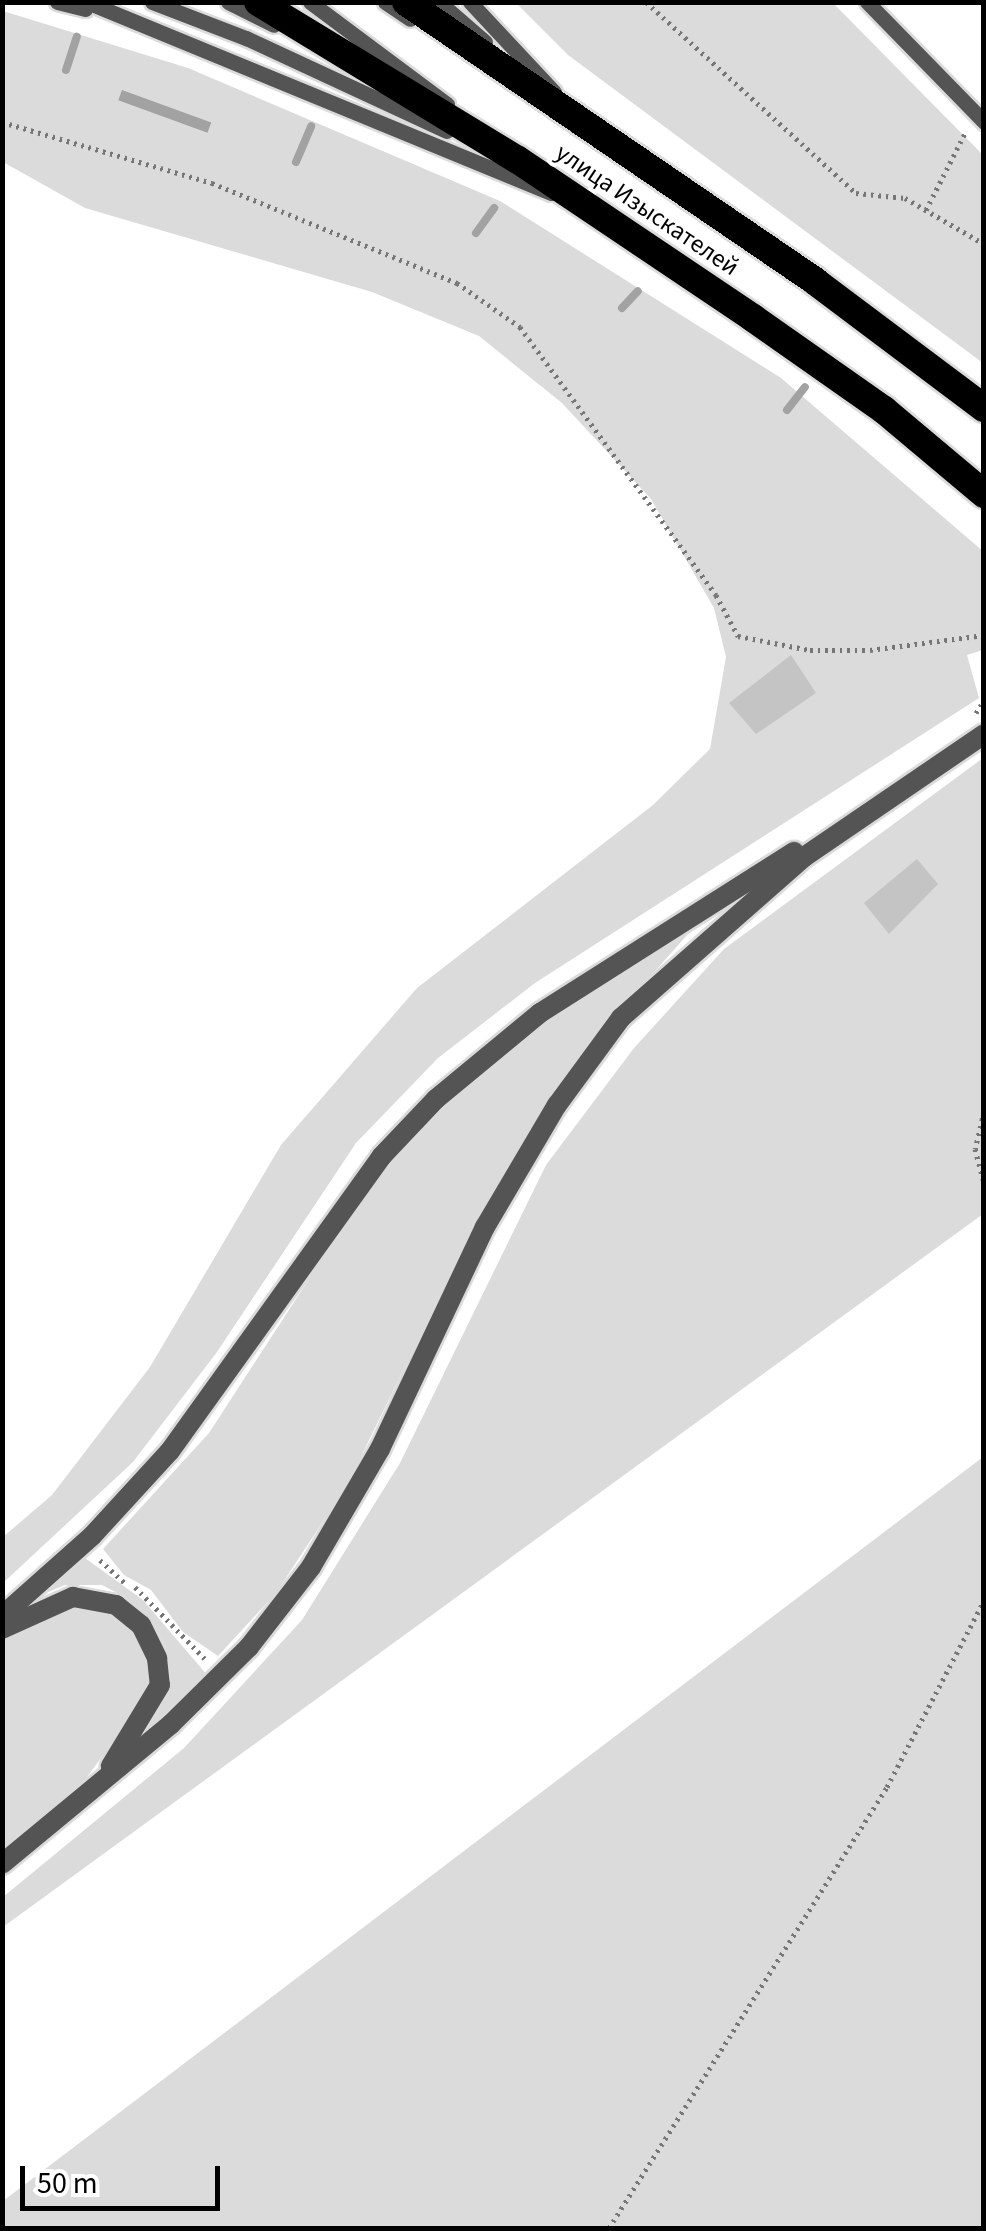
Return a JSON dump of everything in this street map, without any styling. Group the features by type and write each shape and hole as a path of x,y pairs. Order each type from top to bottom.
{"highway":[{"name":"улица Изыскателей","path":"406,2 816,282 984,408"},
{"name":"улица Изыскателей","path":"256,9 360,62 518,160 884,410 984,494"}],"street":[{"path":"2,1616 92,1536 170,1451 381,1157 468,1070 540,1014 979,731"},
{"path":"2,1864 54,1825 223,1674 311,1568 373,1462 485,1226 557,1105 621,1018 804,857 979,731"},
{"path":"2,1629 58,1601 102,1600 141,1625 157,1658 160,1685 143,1722 54,1825"}],"lane":[{"path":"57,2 86,6"},
{"path":"67,2 146,26 465,163 578,202"},
{"path":"152,2 435,125 578,202"},
{"path":"217,2 256,9"},
{"path":"228,2 256,9"},
{"path":"295,2 402,68"},
{"path":"310,2 402,68 518,160"},
{"path":"375,2 425,29"},
{"path":"385,2 583,126"},
{"path":"439,2 583,126"},
{"path":"470,2 583,126"},
{"path":"867,2 979,118"}],"path":[{"path":"646,2 856,193 905,198 984,244"},
{"path":"926,210 979,118"},
{"path":"2,122 301,215 457,284 520,328 716,595 738,636 810,650 870,650 984,634"},
{"path":"979,731 984,700"},
{"path":"984,1110 975,1149 984,1182"},
{"path":"609,2228 887,1786 984,1600"}],"shaded area":[{"path":"516,3 833,3 983,155 983,363 568,55"},
{"path":"3,11 188,68 500,201 781,378 984,552 983,650 967,655 979,698 535,983 438,1058 356,1143 217,1352 133,1462 3,1583 3,1537 52,1495 150,1367 281,1145 417,988 653,805 710,749 726,657 714,608 651,499 562,403 479,336 372,292 85,208 3,162"},
{"path":"122,90 211,122 208,133 118,100"},
{"path":"983,758 983,1214 3,1927 3,1897 184,1748 302,1620 400,1463 546,1165 634,1048 724,949"},
{"path":"696,925 593,1041 535,1120 481,1212 347,1485 276,1593 218,1656 183,1632 151,1590 124,1575 103,1549 209,1433 346,1222 410,1139 453,1095 574,999"},
{"path":"983,1457 983,2228 3,2228 3,2201"},
{"path":"85,1558 143,1600 208,1676 145,1733 171,1688 166,1647 154,1624 127,1598 102,1585 65,1585 41,1595"},
{"path":"77,1608 118,1615 143,1641 149,1691 75,1794 3,1850 3,1641"}],"building":[{"path":"791,655 816,693 756,734 729,703"},
{"path":"917,859 938,884 889,934 864,903"}],"waterway":[{"path":"66,70 77,37"},
{"path":"296,162 311,126"},
{"path":"476,233 494,208"},
{"path":"622,308 638,291"},
{"path":"787,410 805,387"}]}
